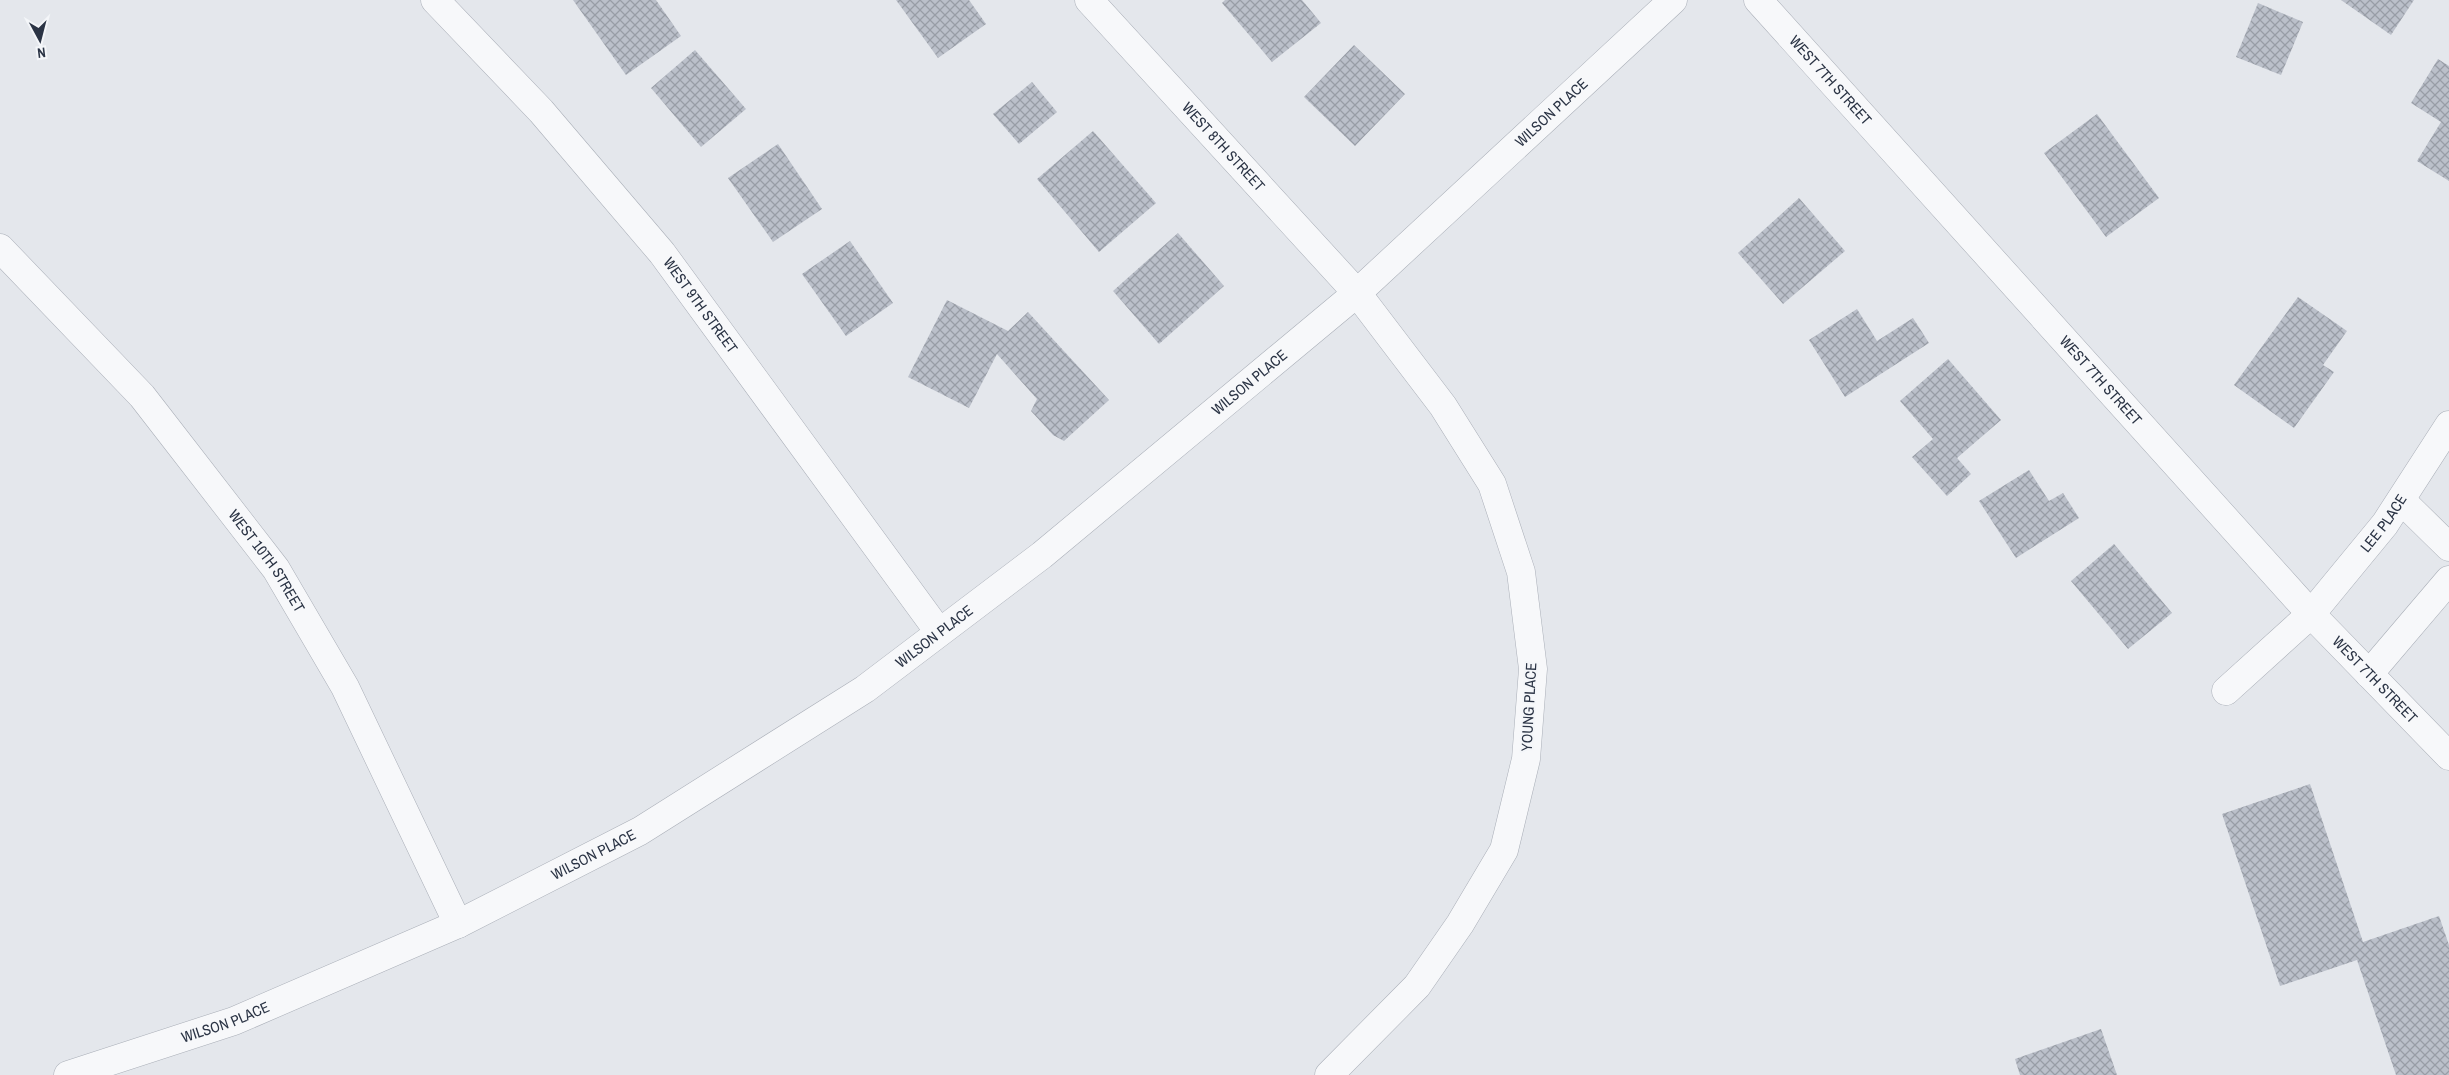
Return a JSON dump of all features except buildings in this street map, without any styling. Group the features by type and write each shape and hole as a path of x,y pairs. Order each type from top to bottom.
{"street":[{"name":"WEST 9TH STREET","path":"435,0 541,111 662,253 939,632"},
{"name":"WEST 8TH STREET","path":"1089,0 1357,293"},
{"name":"WILSON PLACE","path":"68,1075 234,1021 458,924 640,831 865,689 1042,555 1357,293 1673,0"},
{"name":"WEST 7TH STREET","path":"1758,0 2310,614 2449,756"},
{"name":"WEST 10TH STREET","path":"0,248 142,396 276,569 345,687 458,924"},
{"name":"YOUNG PLACE","path":"1329,1075 1418,986 1460,924 1504,850 1526,759 1533,669 1521,572 1492,484 1443,406 1357,293"},
{"name":"LEE PLACE","path":"2226,691 2310,614 2385,524 2449,425"},
{"path":"2401,500 2449,547"},
{"path":"2369,674 2449,580"}]}
